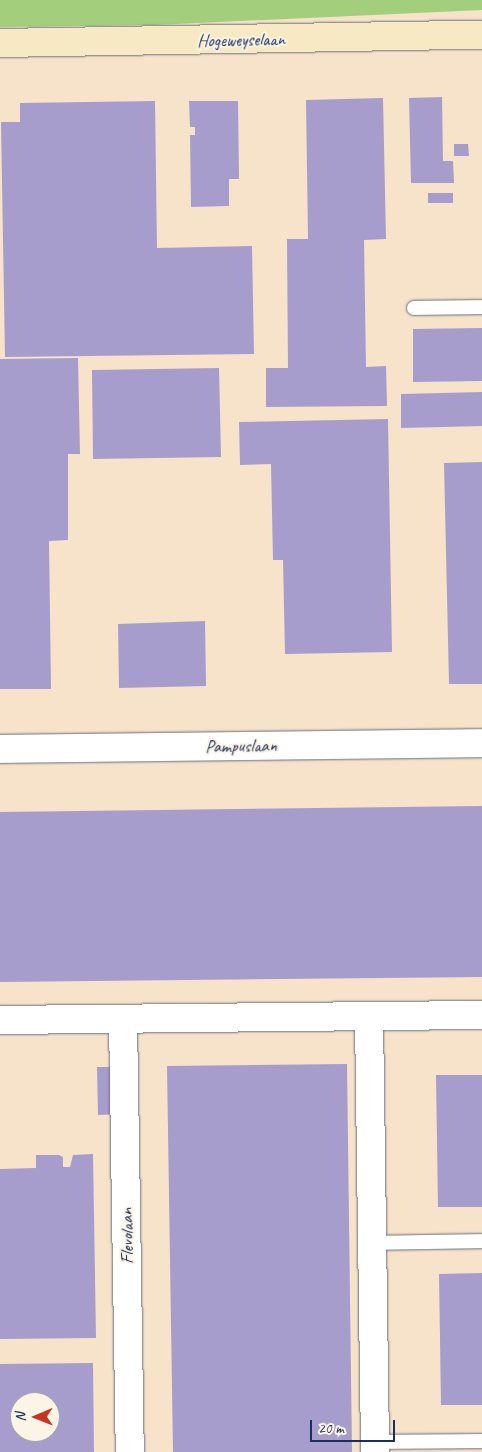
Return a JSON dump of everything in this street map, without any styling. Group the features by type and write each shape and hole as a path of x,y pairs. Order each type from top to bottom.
{"main road":[{"name":"Hogeweyselaan","path":"0,43 482,35"}],"street":[{"name":"Pampuslaan","path":"0,749 482,743"},
{"path":"0,1020 482,1015"},
{"path":"369,1017 375,1447"},
{"name":"Flevolaan","path":"124,1020 130,1452"}],"lane":[{"path":"414,308 482,307"},
{"path":"372,1243 482,1241"},
{"path":"375,1447 482,1440"}],"green space":[{"path":"0,0 482,0 482,10 154,25 0,27"}],"building":[{"path":"442,97 443,161 453,161 454,183 411,183 409,98"},
{"path":"383,98 386,239 364,240 366,367 386,366 387,406 266,407 266,368 288,368 287,239 308,239 306,100"},
{"path":"155,101 157,248 252,246 254,354 5,357 1,122 20,122 20,103"},
{"path":"189,101 238,101 239,179 229,179 229,206 191,207 190,135 195,135 195,127 190,127"},
{"path":"454,144 468,144 469,156 454,156"},
{"path":"428,193 453,193 453,203 428,203"},
{"path":"482,328 482,381 413,382 413,329"},
{"path":"78,358 80,454 68,454 68,540 49,541 51,689 0,689 0,359"},
{"path":"219,368 221,457 93,459 92,370"},
{"path":"482,392 482,426 401,428 401,394"},
{"path":"388,419 392,652 285,654 283,560 273,560 271,464 240,465 239,422"},
{"path":"482,462 482,684 449,684 444,463"},
{"path":"205,621 206,686 119,688 118,624"},
{"path":"482,806 482,977 0,982 0,812"},
{"path":"347,1064 352,1452 173,1452 167,1066"},
{"path":"97,1067 118,1067 119,1114 98,1115"},
{"path":"436,1075 482,1075 482,1207 438,1207"},
{"path":"93,1154 96,1338 0,1339 0,1169 36,1168 36,1155 59,1155 63,1157 63,1167 70,1167 73,1155"},
{"path":"482,1273 482,1405 441,1405 439,1274"},
{"path":"93,1363 94,1452 0,1452 0,1364"}]}
